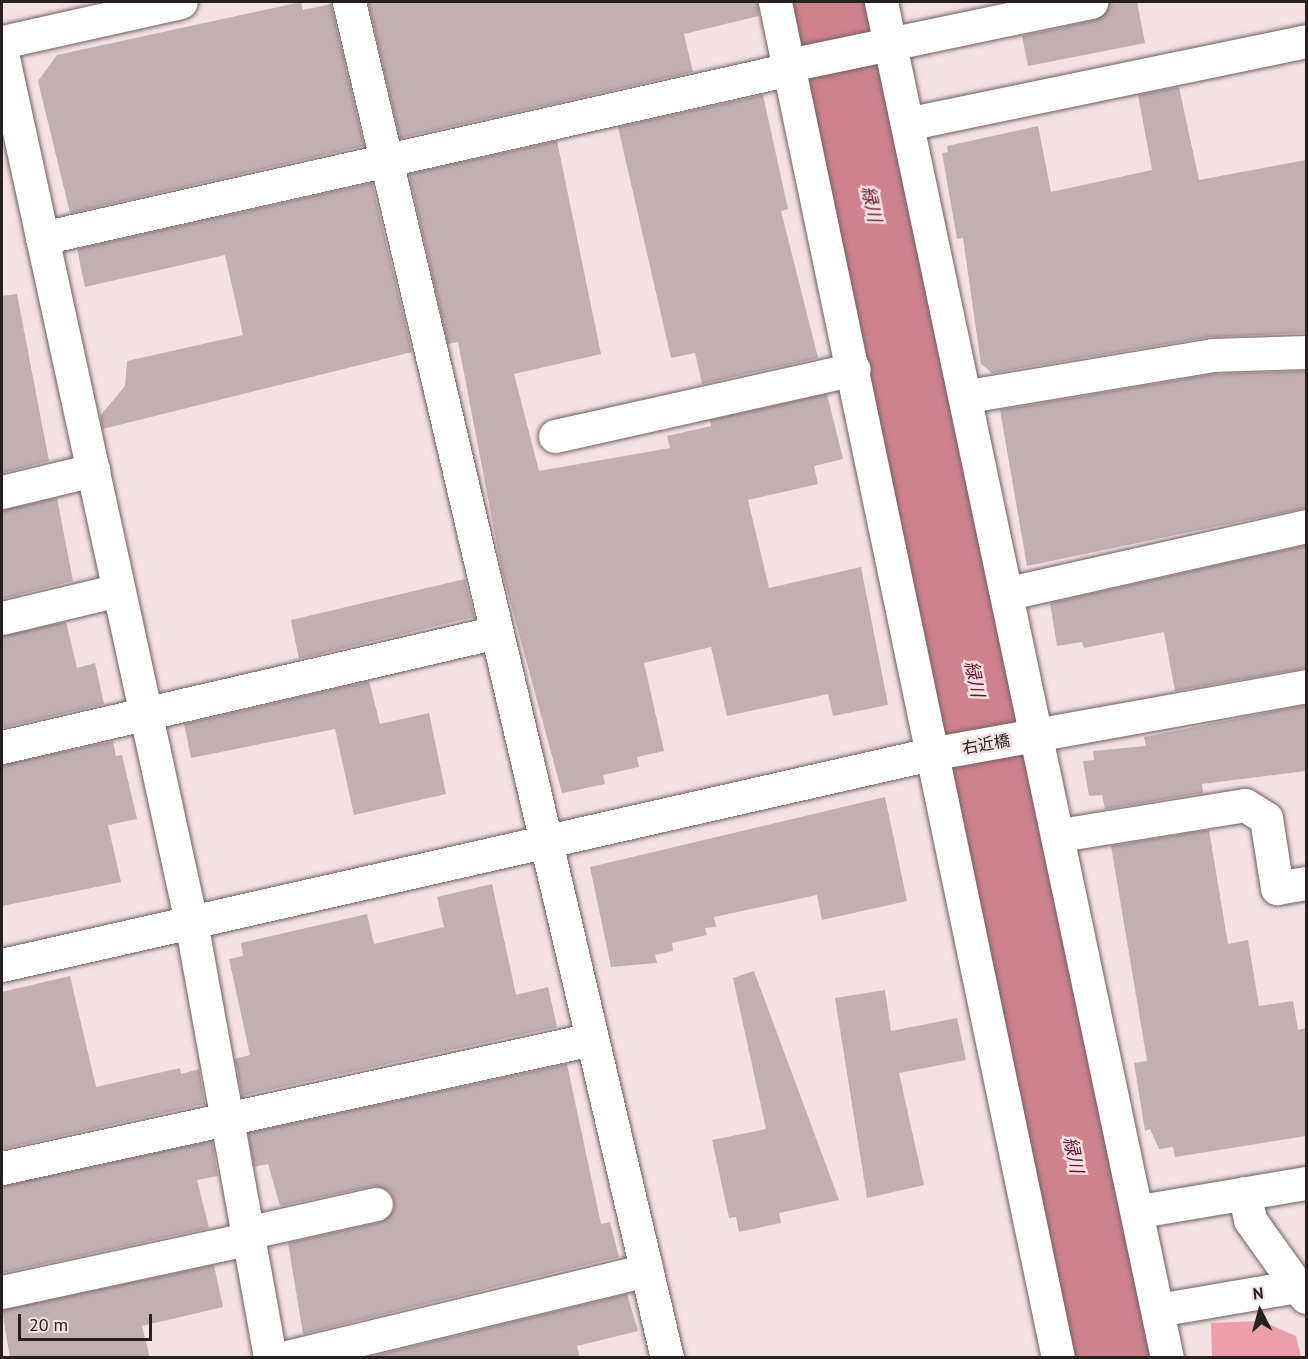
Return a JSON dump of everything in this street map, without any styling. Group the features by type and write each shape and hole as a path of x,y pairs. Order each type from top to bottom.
{"street":[{"path":"2,42 181,2"},
{"path":"349,2 667,1358"},
{"path":"776,2 937,752 1058,1358"},
{"path":"881,2 911,123 1009,593 1036,734 1060,835 1140,1211 1167,1358"},
{"path":"42,238 387,161 790,67 1091,2"},
{"path":"911,123 1306,41"},
{"path":"2,53 10,135 42,238 191,922 270,1358"},
{"path":"968,396 1212,355 1306,352"},
{"path":"555,436 854,369"},
{"path":"2,492 93,470"},
{"path":"1009,593 1306,526"},
{"path":"2,618 119,590"},
{"path":"2,747 497,632"},
{"name":"右近橋","path":"2,965 545,839 937,752 1306,686"},
{"path":"1060,835 1245,805 1266,818 1277,888 1306,883"},
{"path":"2,1168 592,1039"},
{"path":"1140,1211 1306,1183"},
{"path":"1158,1310 1303,1289 1250,1220 1244,1193"},
{"path":"2,1292 376,1204"},
{"path":"284,1358 646,1270"}],"shaded area":[{"path":"1261,1321 1296,1336 1301,1357 1212,1357 1211,1323"}],"building":[{"path":"301,2 303,10 331,4 364,146 70,213 38,81 57,55"},
{"path":"368,2 757,2 759,16 684,34 693,72 400,138"},
{"path":"1109,2 1137,2 1145,43 1028,66 1022,36 1095,20"},
{"path":"1179,87 1199,180 1306,160 1306,333 1209,337 992,373 981,364 963,238 957,239 942,153 948,152 947,146 1038,126 1051,192 1152,170 1138,95"},
{"path":"763,95 788,209 781,211 818,358 702,384 695,353 671,358 618,127"},
{"path":"557,141 601,354 514,374 539,471 670,448 667,436 711,426 710,420 827,394 843,459 814,466 818,484 748,500 769,588 861,567 888,705 833,716 828,694 727,716 711,647 644,663 664,751 637,757 639,767 603,775 605,784 562,793 502,571 458,342 448,344 409,174"},
{"path":"372,183 412,352 103,429 100,416 125,386 127,361 243,335 225,255 85,287 77,249"},
{"path":"17,294 49,461 2,473 2,296"},
{"path":"1306,371 1306,508 1027,566 1000,410 1214,374"},
{"path":"57,498 73,581 2,599 2,510"},
{"path":"1306,545 1306,668 1175,691 1164,632 1084,648 1082,642 1057,646 1050,603"},
{"path":"465,579 474,617 299,659 291,620"},
{"path":"66,622 77,668 95,663 104,704 2,728 2,636"},
{"path":"369,681 380,724 429,713 446,794 354,815 335,729 191,758 184,724"},
{"path":"1306,705 1306,771 1202,784 1203,793 1105,809 1102,795 1089,796 1083,761 1094,760 1093,751 1146,746 1144,737"},
{"path":"113,741 116,756 122,755 137,819 108,825 121,882 2,906 2,765"},
{"path":"885,797 907,901 822,920 817,895 714,917 716,927 705,928 707,935 672,943 673,951 655,955 657,963 611,967 590,867"},
{"path":"1209,830 1228,944 1248,940 1259,1006 1293,1001 1298,1030 1306,1028 1306,1136 1175,1157 1173,1147 1159,1149 1150,1129 1145,1131 1134,1063 1147,1061 1111,846"},
{"path":"492,884 516,995 548,987 557,1027 242,1096 235,1059 250,1055 229,959 243,956 241,943 367,914 374,944 444,927 437,897"},
{"path":"754,971 839,1200 779,1213 781,1223 739,1232 736,1217 729,1218 712,1140 766,1129 733,978"},
{"path":"70,976 96,1087 180,1068 181,1074 199,1069 205,1104 2,1149 2,992"},
{"path":"885,990 891,1031 957,1018 966,1060 899,1073 924,1185 867,1198 835,998"},
{"path":"567,1064 601,1224 610,1222 619,1257 303,1334 288,1243 381,1222 394,1210 394,1199 389,1191 373,1186 280,1206 268,1164 254,1167 248,1133"},
{"path":"212,1141 218,1176 197,1180 209,1228 2,1273 2,1186"},
{"path":"214,1265 223,1307 142,1326 150,1358 10,1358 2,1310"},
{"path":"627,1294 638,1331 577,1346 580,1358 365,1358"}],"waterway":[{"name":"緑川","path":"827,2 1115,1358"}]}
